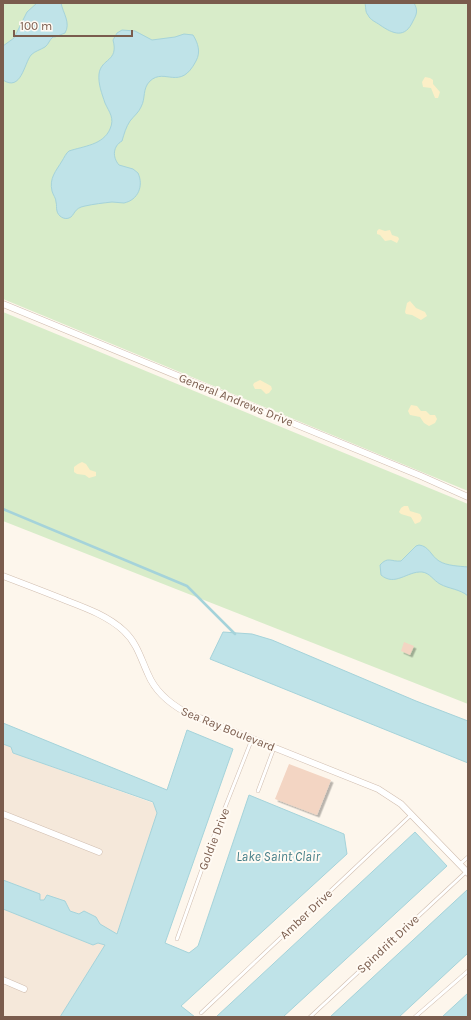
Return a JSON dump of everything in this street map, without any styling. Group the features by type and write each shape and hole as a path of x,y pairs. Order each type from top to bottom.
{"street":[{"name":"General Andrews Drive","path":"3,304 400,467 468,497"},
{"name":"Sea Ray Boulevard","path":"3,576 91,610 114,622 133,642 154,685 163,697 173,706 378,789 401,804 412,814 467,872"},
{"path":"3,814 99,852"},
{"path":"3,980 24,988"}],"lane":[{"name":"Goldie Drive","path":"177,939 213,838 252,739"},
{"path":"258,791 274,748"},
{"name":"Amber Drive","path":"201,1013 412,814"},
{"path":"460,864 468,857"},
{"name":"Spindrift Drive","path":"310,1017 467,872"},
{"path":"415,1017 468,971"}],"shaded area":[{"path":"3,744 11,747 13,753 153,803 158,813 117,934 79,914 40,900 40,894 3,880"},
{"path":"3,909 93,945 98,943 105,945 60,1017 3,1017"}],"green space":[{"path":"3,3 468,3 468,491 3,299"},
{"path":"3,312 468,504 468,704 3,521"}],"sand":[{"path":"425,77 433,80 433,84 440,92 438,98 435,98 431,88 423,87 422,82"},
{"path":"379,229 385,231 390,230 392,235 398,237 399,239 397,243 391,240 385,241 380,235 377,234"},
{"path":"410,301 416,308 425,312 427,316 421,320 412,315 406,314 407,303"},
{"path":"260,380 271,386 272,389 269,393 266,394 261,389 255,389 253,385 254,383"},
{"path":"411,405 417,406 421,411 426,411 430,415 435,415 437,419 435,423 429,426 424,423 420,417 410,415 408,411"},
{"path":"82,462 86,464 90,470 96,472 96,476 89,478 85,475 74,472 74,467"},
{"path":"404,506 408,506 410,511 420,514 422,518 420,522 415,524 411,517 399,512"}],"water":[{"path":"37,3 61,3 67,22 67,29 65,33 53,37 45,47 31,55 18,80 9,83 3,80 3,46 14,38 27,12"},
{"path":"365,3 414,3 416,14 410,27 402,33 398,33 390,31 373,21 366,12"},
{"path":"122,30 135,31 152,40 175,37 184,34 193,35 198,48 198,58 190,70 184,75 178,77 161,76 150,81 146,87 140,109 130,121 122,141 115,149 115,159 119,165 133,169 138,173 140,178 140,187 136,196 124,203 112,202 81,207 76,210 71,217 63,218 57,211 56,201 51,186 52,178 69,151 98,142 110,129 112,118 102,93 99,74 100,69 114,52 113,40 117,33"},
{"path":"419,545 428,549 436,559 442,563 453,566 468,567 468,596 462,592 440,584 429,575 422,572 417,572 396,579 386,578 381,575 380,565 383,562 388,560 401,561 416,546"},
{"path":"223,632 252,634 272,640 416,701 468,721 468,763 210,659"},
{"name":"Lake Saint Clair","path":"3,723 167,790 187,730 233,749 165,943 189,953 198,946 249,795 344,834 347,854 181,1006 195,1017 60,1017 105,945 98,943 93,945 3,909 3,880 40,894 40,900 44,900 47,895 65,901 70,911 79,914 84,911 96,917 100,924 117,934 157,813 153,802 13,753 11,747 3,744"},
{"path":"415,832 447,866 283,1017 216,1017"},
{"path":"467,890 468,953 399,1017 330,1017"},
{"path":"468,993 468,1017 442,1017"}],"building":[{"path":"404,642 414,646 410,655 401,651"},
{"path":"289,764 331,780 317,815 275,799"}],"waterway":[{"path":"3,509 187,586 235,634"}]}
